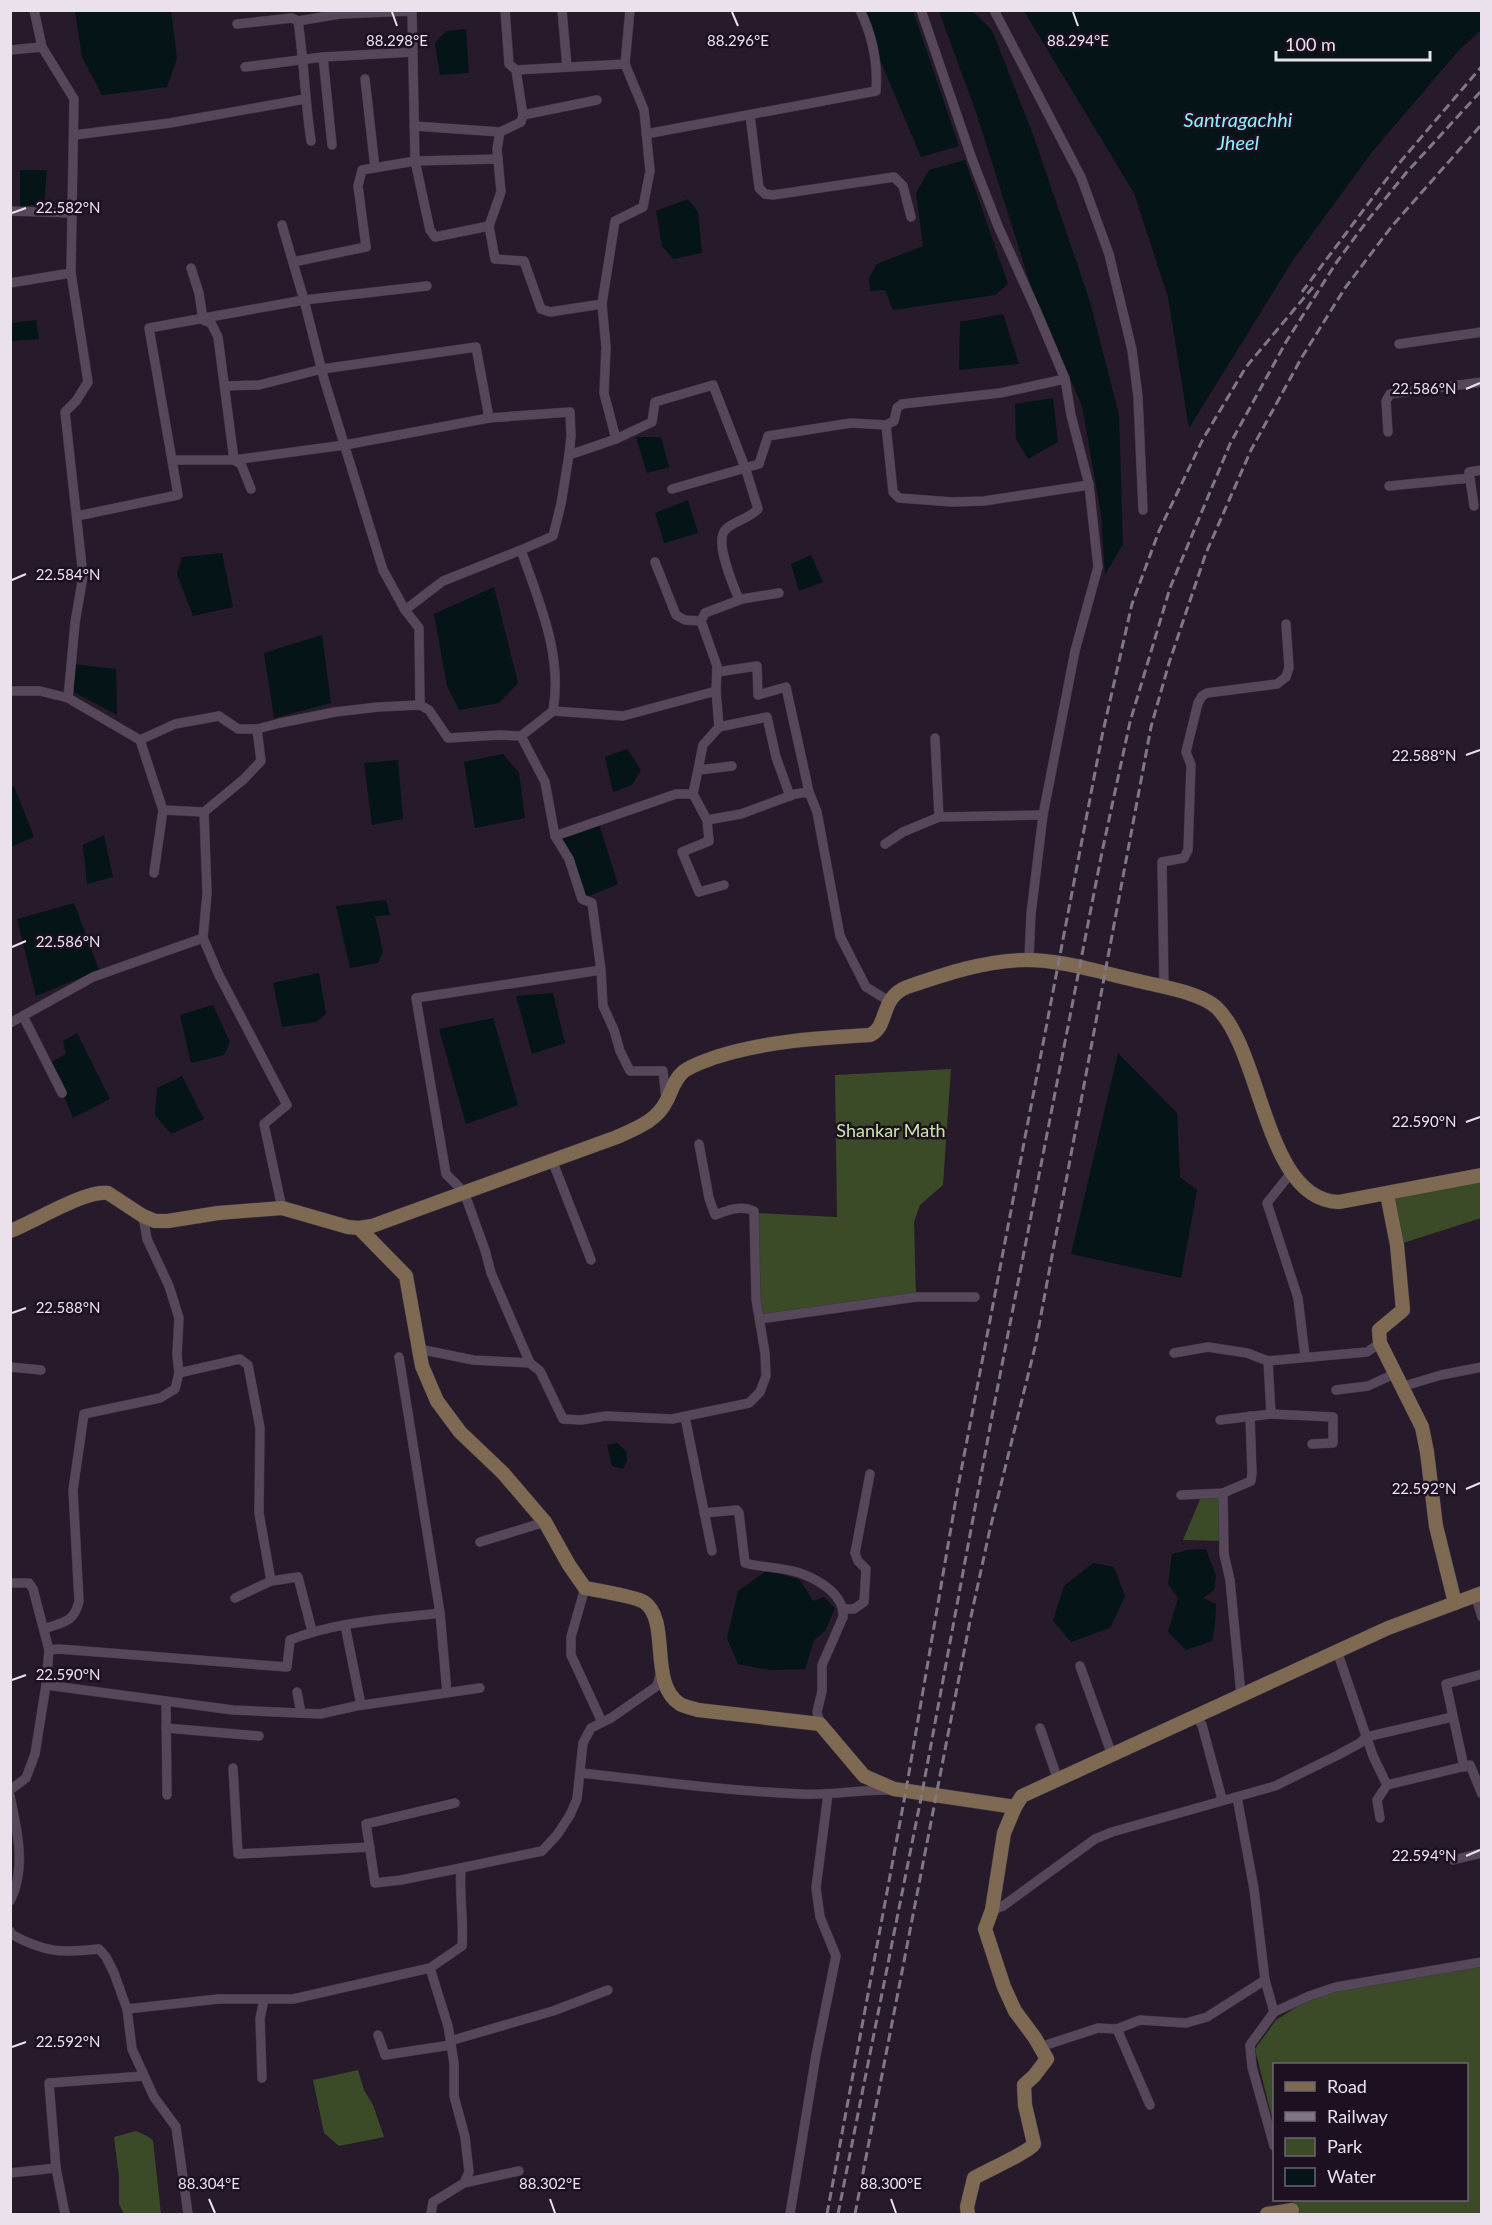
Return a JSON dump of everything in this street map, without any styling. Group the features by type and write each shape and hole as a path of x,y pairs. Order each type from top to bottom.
{"street":[{"path":"34,10 42,47 74,99 71,273 88,382 65,412 83,576 75,623 68,698"},
{"path":"414,126 500,132 520,122 523,115 516,70 509,64 505,10"},
{"path":"562,10 567,68"},
{"path":"616,439 604,393 606,348 603,304 615,221 644,207 650,171 644,110 625,64 630,10"},
{"path":"646,134 876,90 876,63 869,29 860,10"},
{"path":"921,10 972,159 998,226 1065,379 1071,415 1089,485 1098,567 1075,651 1043,815 1031,914 1029,959"},
{"path":"994,10 1081,177 1109,254 1132,350 1138,398 1143,510"},
{"path":"237,24 292,18 298,21 340,14 412,11 415,161 430,230 435,237 489,226"},
{"path":"298,21 304,61 305,99 310,141"},
{"path":"10,50 42,47"},
{"path":"245,67 323,57 413,52"},
{"path":"323,57 332,145"},
{"path":"516,70 625,64"},
{"path":"365,79 375,168"},
{"path":"74,135 170,123 305,99"},
{"path":"523,115 597,100"},
{"path":"750,115 759,188 765,194 773,195 894,177 903,186 911,217"},
{"path":"500,132 497,149 501,192 489,226 495,259 524,261 541,309 549,312 603,304"},
{"path":"293,262 366,247 358,186 362,170 415,161 498,159"},
{"path":"10,211 72,213"},
{"path":"282,225 322,369 383,570 405,610 418,628 420,705"},
{"path":"191,268 199,293 203,320"},
{"path":"10,283 71,273"},
{"path":"77,516 178,495 149,328 304,300 427,286"},
{"path":"203,320 211,322 218,337 234,460"},
{"path":"1399,344 1482,332"},
{"path":"225,386 259,385 322,369 476,347 489,418"},
{"path":"672,489 746,470 759,464 768,436 851,423 886,426 894,421 897,408 902,404 999,393 1065,379"},
{"path":"1388,432 1386,401 1390,394 1482,382"},
{"path":"569,455 616,439 652,422 655,402 713,385 746,470 758,509 751,517 726,529 722,536 723,556 739,600"},
{"path":"173,460 234,460 345,445 489,418 570,412 569,455 561,504 552,536 443,581 405,610"},
{"path":"886,426 893,492 899,498 952,502 984,501 1089,485"},
{"path":"234,460 241,464 251,489"},
{"path":"1474,506 1469,472 1482,470"},
{"path":"1389,486 1470,478"},
{"path":"140,740 176,724 219,716 238,729 257,729 335,712 420,705 429,710 448,738 521,736 553,711 557,689 549,632 521,550"},
{"path":"655,562 676,615 685,620 701,621"},
{"path":"719,727 716,691 717,666 701,621 705,613 739,600 779,593"},
{"path":"1164,987 1162,862 1184,858 1188,850 1191,765 1186,752 1198,703 1207,693 1277,684 1286,677 1288,668 1286,624"},
{"path":"717,672 757,666 758,695 786,687 809,792 817,812 840,936 866,987 889,1002"},
{"path":"10,691 40,691 68,698 140,740 163,810 154,873"},
{"path":"553,711 623,716 716,691"},
{"path":"724,885 699,892 682,852 708,841 707,820 693,794 703,745 719,727 767,717 776,757 790,796"},
{"path":"163,810 204,812 244,779 261,761 257,729"},
{"path":"521,736 544,782 555,836 569,859 582,899 592,903 601,970 603,1006 614,1030 620,1051 630,1071 663,1071 666,1101"},
{"path":"935,738 939,817"},
{"path":"699,770 732,766"},
{"path":"707,820 741,814 790,796 809,792"},
{"path":"555,836 676,794 693,794"},
{"path":"204,812 207,893 203,938 218,973 287,1105 264,1124 282,1208"},
{"path":"885,844 903,832 939,817 1043,815"},
{"path":"10,1023 93,977 203,938"},
{"path":"10,1231 70,1203 102,1192 108,1193 143,1216 155,1221 282,1208 359,1228 380,1223 617,1137 644,1125 654,1118 666,1101 675,1080 684,1071 713,1058 760,1045 805,1038 870,1035 875,1033 889,1002 905,988 971,967 1029,959 1064,964 1164,987 1203,999 1216,1007 1226,1020 1243,1055 1270,1128 1291,1173 1319,1199 1330,1202 1387,1194 1482,1176"},
{"path":"601,970 416,998 446,1174 464,1192 491,1273 530,1363 540,1371 563,1419 581,1420 606,1416 652,1419 685,1417 749,1403 760,1392 766,1376 765,1353 756,1299 754,1211 746,1208 715,1215 709,1198 699,1144"},
{"path":"23,1016 62,1093"},
{"path":"552,1160 591,1260"},
{"path":"1291,1173 1267,1203 1298,1298 1305,1356"},
{"path":"1387,1194 1397,1245 1403,1310 1379,1330 1380,1343 1422,1427 1436,1526 1455,1603"},
{"path":"44,1629 73,1617 79,1601 73,1490 84,1414 160,1398 175,1389 179,1373 178,1318 169,1286 147,1239 143,1216"},
{"path":"359,1228 406,1276 422,1366 437,1401 459,1432 503,1473 545,1522 585,1588 644,1602 657,1617 662,1669 668,1690 679,1703 698,1710 820,1724"},
{"path":"760,1319 916,1297 975,1297"},
{"path":"1174,1353 1208,1347 1247,1353 1268,1361 1367,1352 1380,1343"},
{"path":"419,1349 473,1360 530,1363"},
{"path":"399,1356 440,1613 447,1693"},
{"path":"179,1373 240,1359 248,1365 260,1428 259,1512 271,1581"},
{"path":"1268,1361 1271,1414"},
{"path":"10,1367 42,1370"},
{"path":"1401,1387 1441,1375 1482,1367"},
{"path":"1336,1390 1368,1386 1395,1374"},
{"path":"1220,1419 1271,1414 1333,1417 1333,1443 1312,1444"},
{"path":"1181,1495 1223,1492 1251,1481 1250,1416"},
{"path":"685,1417 712,1551"},
{"path":"844,1609 854,1609 864,1602 866,1569 858,1561 855,1553 870,1474"},
{"path":"1223,1492 1224,1554 1230,1580 1241,1695"},
{"path":"704,1513 737,1510 745,1563 799,1572 832,1592 841,1602 844,1609 843,1617 822,1665 822,1691 818,1712 820,1724 864,1776 894,1789 1015,1807"},
{"path":"480,1542 545,1522"},
{"path":"236,1598 271,1581 298,1577 312,1631"},
{"path":"10,1583 32,1585 49,1650 35,1754 26,1778 10,1790"},
{"path":"585,1588 571,1637 571,1655 602,1722"},
{"path":"968,2214 967,2207 974,2178 1030,2150 1034,2144 1023,2085 1034,2076 1047,2059 1015,2012 1004,1987 985,1929 992,1910 1004,1833 1022,1796 1388,1628 1478,1594 1482,1617"},
{"path":"49,1650 287,1667 290,1640 312,1631 440,1613"},
{"path":"345,1625 361,1705"},
{"path":"1337,1651 1366,1737 1387,1785"},
{"path":"1080,1666 1112,1755"},
{"path":"455,1803 366,1824 375,1883 542,1851 557,1835 577,1799 583,1743 591,1728 657,1686 662,1669"},
{"path":"1482,1674 1446,1684 1482,1794"},
{"path":"46,1685 233,1710 320,1714 361,1705 480,1688"},
{"path":"297,1692 302,1713"},
{"path":"166,1701 167,1794"},
{"path":"1197,1716 1202,1725 1222,1799"},
{"path":"992,1910 1003,1906 1022,1893 1095,1839 1222,1799 1275,1786 1336,1756 1360,1743 1366,1737 1448,1718"},
{"path":"166,1728 259,1736"},
{"path":"1040,1728 1058,1780"},
{"path":"1380,1818 1377,1800 1387,1785 1471,1764"},
{"path":"234,1768 237,1852 240,1855 370,1847"},
{"path":"581,1773 723,1789 828,1794 862,1790 906,1790"},
{"path":"790,2214 816,2055 836,1956 820,1917 816,1888 828,1794"},
{"path":"10,1796 20,1841 20,1864 10,1901"},
{"path":"1237,1797 1254,1889 1265,1980 1274,2012"},
{"path":"1453,1860 1482,1853"},
{"path":"128,2009 218,1999 293,1999 430,1968 462,1946 464,1923 459,1889 461,1868"},
{"path":"10,1930 12,1934 32,1945 62,1953 99,1949 106,1957 128,2009 132,2049 154,2097 176,2127 188,2214"},
{"path":"1273,2139 1252,2067 1250,2045 1274,2012 1336,1987 1482,1962"},
{"path":"430,1968 442,2003 451,2043 454,2096 465,2137 469,2172 464,2183"},
{"path":"1040,2047 1098,2028 1117,2029 1140,2020 1186,2024 1207,2017 1265,1980"},
{"path":"378,2035 385,2055 451,2043 553,2012 608,1990"},
{"path":"262,2078 260,2018 264,2000"},
{"path":"1117,2029 1150,2105"},
{"path":"65,2214 56,2168 49,2083 144,2076"},
{"path":"10,2173 56,2168"},
{"path":"431,2214 433,2202 464,2183 519,2171"},
{"path":"1268,2214 1291,2208"}],"green space":[{"name":"Shankar Math","path":"951,1069 943,1185 920,1205 914,1222 916,1297 761,1318 757,1213 837,1217 835,1075"},
{"path":"1481,1178 1481,1218 1397,1245 1390,1197"},
{"path":"1222,1494 1224,1541 1183,1540 1201,1497"},
{"path":"1481,1966 1481,2214 1296,2214 1292,2201 1468,2201 1468,2063 1273,2063 1273,2122 1255,2049 1276,2020 1321,1992"},
{"path":"358,2070 384,2137 339,2146 324,2133 313,2080"},
{"path":"136,2131 153,2141 161,2214 124,2214 119,2204 119,2177 114,2137"}],"water":[{"name":"Santragachhi Jheel","path":"1481,10 1481,30 1459,50 1372,152 1293,260 1189,428 1168,297 1134,193 1024,11"},
{"path":"75,11 171,11 177,58 167,87 102,95 82,57"},
{"path":"865,11 913,11 959,146 921,157 878,55"},
{"path":"939,11 972,11 992,30 1034,137 1090,302 1119,415 1123,544 1105,575 1101,513 1082,406 1033,293 977,115"},
{"path":"466,29 469,73 440,75 435,43 446,31"},
{"path":"965,160 1008,284 995,295 893,310 885,290 870,291 869,278 877,264 923,246 916,193 929,170"},
{"path":"20,170 47,170 44,203 20,207"},
{"path":"688,199 698,212 702,253 673,259 662,246 656,211"},
{"path":"1003,314 1019,364 959,370 960,322"},
{"path":"36,320 39,339 11,341 11,323"},
{"path":"1053,398 1058,442 1028,459 1016,439 1015,404"},
{"path":"636,437 661,437 669,467 647,473"},
{"path":"688,500 698,533 664,543 655,513"},
{"path":"222,553 233,607 193,616 177,574 182,557"},
{"path":"811,555 823,582 799,591 791,564"},
{"path":"494,587 518,683 499,703 459,710 447,686 434,614"},
{"path":"322,635 331,703 274,718 264,653"},
{"path":"72,664 116,669 117,715 74,692"},
{"path":"627,749 641,770 632,785 613,792 605,757"},
{"path":"503,754 519,773 525,818 475,828 464,762"},
{"path":"398,760 403,819 372,825 364,763"},
{"path":"14,786 34,837 11,847 11,787"},
{"path":"599,824 618,884 582,899 569,859 554,840"},
{"path":"104,835 113,877 87,884 83,845"},
{"path":"386,900 390,915 375,916 383,952 378,963 350,968 336,906"},
{"path":"74,903 99,970 36,996 17,919"},
{"path":"319,973 326,1014 316,1022 282,1027 273,983"},
{"path":"553,993 565,1043 532,1054 516,996"},
{"path":"213,1005 230,1042 224,1055 191,1063 180,1015"},
{"path":"493,1018 518,1105 466,1124 439,1029"},
{"path":"77,1033 110,1099 73,1118 50,1063 66,1054 63,1041"},
{"path":"1118,1053 1177,1113 1180,1177 1197,1190 1181,1278 1071,1254"},
{"path":"182,1076 204,1119 171,1134 155,1115 157,1088"},
{"path":"617,1443 626,1451 627,1461 623,1469 612,1466 607,1445"},
{"path":"1206,1549 1216,1576 1214,1590 1203,1598 1216,1604 1212,1641 1186,1650 1168,1632 1178,1598 1168,1584 1172,1554"},
{"path":"1093,1563 1114,1567 1125,1596 1110,1628 1071,1642 1053,1621 1064,1586"},
{"path":"768,1570 800,1580 813,1601 824,1597 835,1608 825,1631 814,1640 805,1669 770,1670 738,1664 727,1638 738,1591"}],"railway":[{"path":"1302,292 1395,168 1482,66"},
{"path":"838,2214 922,1793 993,1411 1102,852 1130,722 1170,588 1230,444 1286,342 1336,263 1367,221 1406,173 1482,90"},
{"path":"855,2214 970,1621 1035,1347 1151,727 1169,663 1206,553 1251,450 1302,357 1345,288 1392,226 1482,124"},
{"path":"827,2214 906,1790 958,1487 1102,736 1132,604 1159,531 1203,439 1246,367 1313,287"}]}
